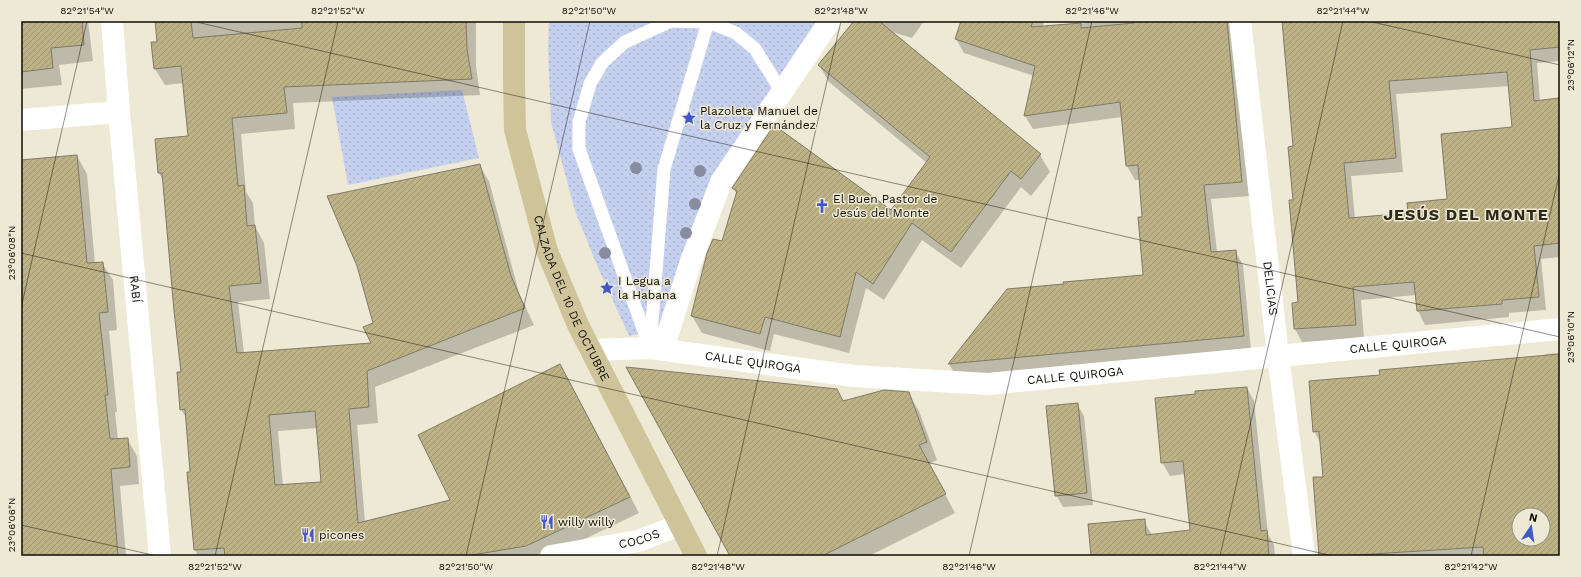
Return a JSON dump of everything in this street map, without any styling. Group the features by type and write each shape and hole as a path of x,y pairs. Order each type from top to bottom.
{"main road":[{"name":"CALZADA DEL 10 DE OCTUBRE","path":"514,21 516,130 547,251 590,350 696,556"}],"street":[{"name":"RABÍ","path":"112,21 160,556"},
{"path":"656,348 721,182 830,21"},
{"name":"DELICIAS","path":"1240,21 1278,355 1304,556"},
{"path":"21,120 119,112"},
{"name":"CALLE QUIROGA","path":"590,350 656,348 854,376 988,384 1560,329"},
{"name":"COCOS","path":"550,556 638,541 680,525"}],"lane":[{"path":"656,348 579,149 580,122 590,84 602,63 625,42 671,21 708,22 736,32 755,49 782,92"},
{"path":"656,348 664,169 708,22"}],"shaded area":[{"path":"549,21 825,21 790,71 658,330 629,336 596,263 575,211 551,122 548,48"},
{"path":"462,90 479,158 348,185 332,97"}],"building":[{"path":"21,21 82,21 84,45 51,48 53,68 21,72"},
{"path":"155,21 191,21 193,38 302,28 302,21 466,21 467,49 472,79 284,87 287,113 232,118 238,186 244,185 247,226 255,225 261,283 229,286 237,353 371,343 363,327 373,323 357,266 327,196 480,164 511,276 525,308 367,371 369,407 349,409 358,523 450,500 418,435 560,364 630,497 526,546 466,556 225,556 224,548 194,550 187,472 190,472 185,409 180,410 177,372 181,372 162,173 158,173 155,139 188,136 181,66 154,69 151,42 157,42","holes":["315,411 321,482 275,485 269,415"]},
{"path":"854,21 879,21 1041,154 1021,179 1011,171 951,252 912,223 873,284 856,272 840,337 765,317 760,334 691,316 707,253 713,239 722,241 737,191 732,188 774,125 891,210 930,157 818,65"},
{"path":"961,21 1033,21 1031,27 1081,23 1081,28 1134,23 1134,21 1227,21 1242,182 1204,185 1211,252 1236,250 1244,336 948,364 1007,289 1064,284 1063,282 1143,275 1138,217 1142,217 1138,165 1126,166 1120,102 1024,116 1035,66 955,39"},
{"path":"1282,21 1559,21 1560,47 1530,50 1534,101 1559,98 1560,114 1560,243 1534,246 1539,297 1502,300 1502,304 1417,311 1414,282 1353,287 1356,325 1294,329 1292,303 1298,302 1289,200 1293,200 1288,147 1293,146","holes":["1507,72 1512,127 1441,134 1447,199 1407,203 1408,213 1349,218 1344,163 1396,158 1389,81"]},
{"path":"77,155 87,263 103,262 108,312 99,313 108,395 105,395 110,439 128,438 130,467 111,469 118,556 21,556 21,160"},
{"path":"1560,354 1560,556 1484,556 1483,547 1341,556 1319,556 1313,477 1323,477 1319,431 1313,432 1309,381 1380,375 1379,370"},
{"path":"626,367 837,389 843,401 884,390 909,392 927,442 919,445 946,494 822,556 730,556"},
{"path":"1247,387 1261,531 1267,530 1269,556 1091,556 1088,524 1145,519 1146,535 1190,530 1183,461 1161,463 1155,398 1195,394 1195,391"},
{"path":"1078,403 1087,493 1055,496 1046,406"}],"place":[{"name":"Plazoleta Manuel de la Cruz y Fernández","path":"689,118"},
{"name":"El Buen Pastor de Jesús del Monte","path":"822,206"},
{"name":"I Legua a la Habana","path":"607,288"},
{"name":"willy willy","path":"547,522"},
{"name":"picones","path":"308,535"}],"district":[{"name":"JESÚS DEL MONTE","path":"1466,214"}]}
